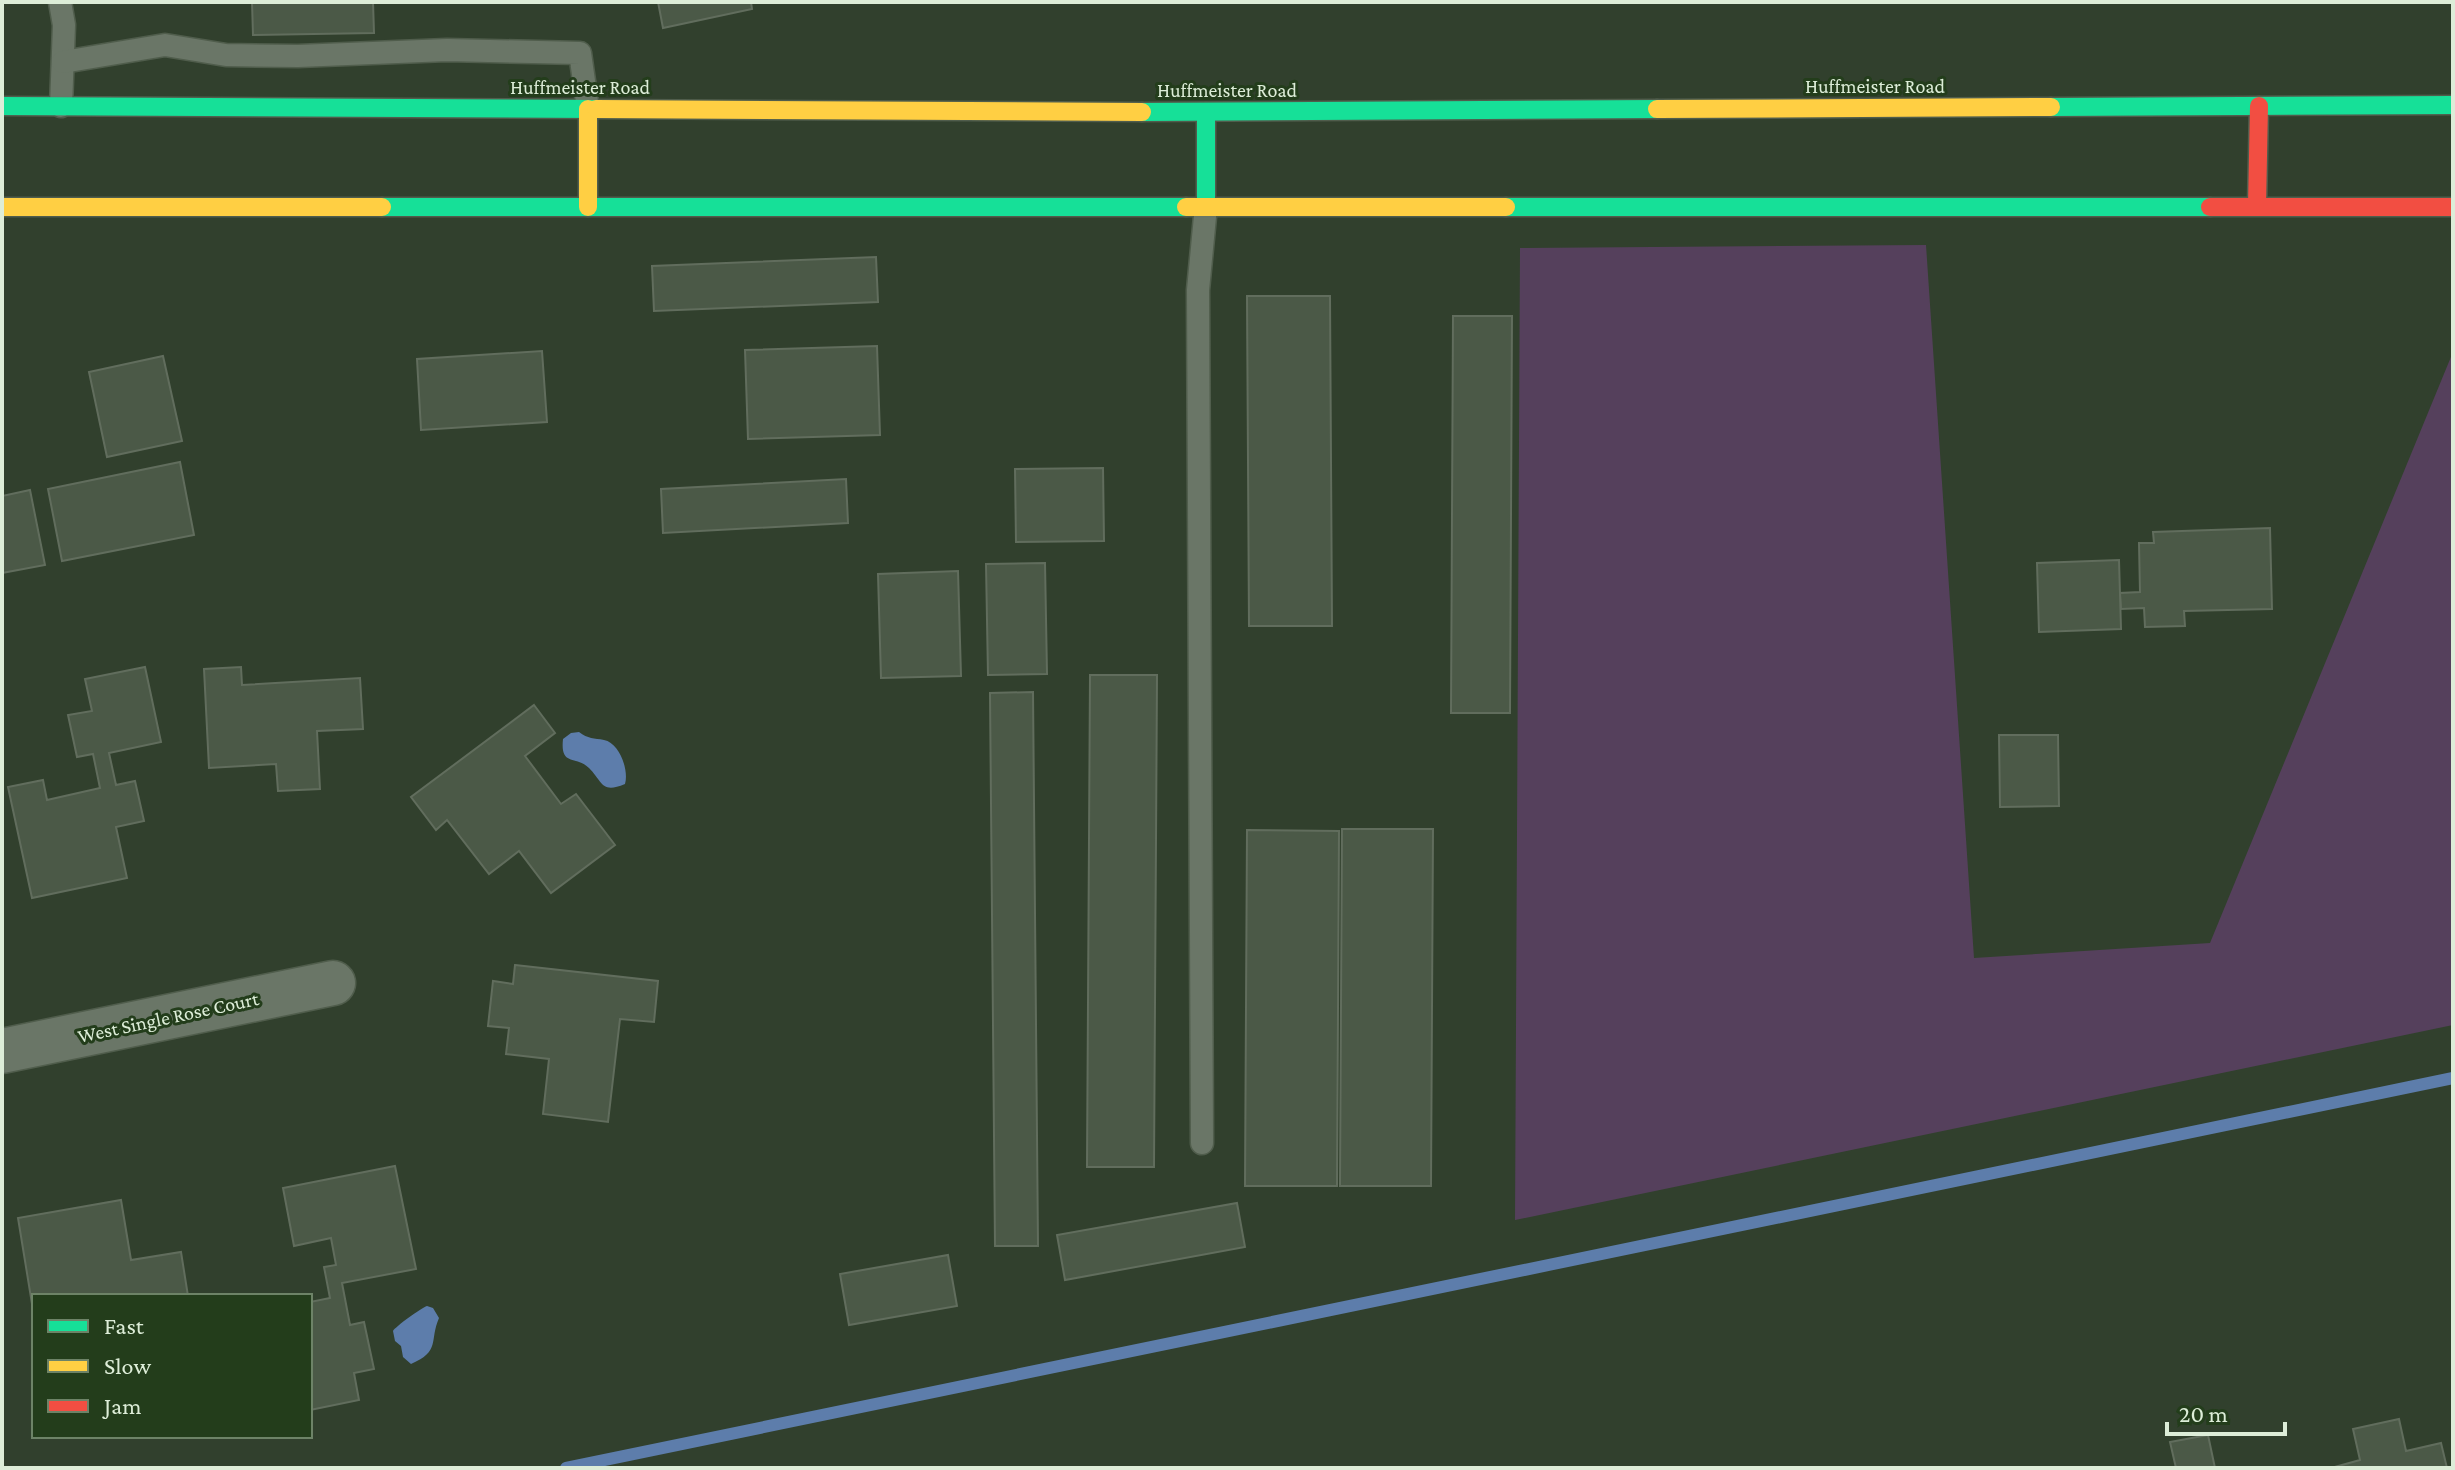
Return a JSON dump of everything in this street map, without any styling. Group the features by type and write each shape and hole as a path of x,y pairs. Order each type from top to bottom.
{"main road":[{"name":"Huffmeister Road","path":"2,106 1206,112 2453,105"},
{"path":"2257,206 2259,106"},
{"path":"588,109 588,207"},
{"path":"1206,112 1206,206"},
{"path":"2,207 2453,207"}],"street":[{"name":"West Single Rose Court","path":"2,1051 333,983"}],"lane":[{"path":"60,2 64,25 61,106"},
{"path":"63,62 165,45 226,55 298,56 447,50 580,53 588,109"},
{"path":"1202,1143 1198,290 1206,206"}],"shaded area":[{"path":"1926,245 1974,958 2210,943 2453,352 2453,1025 1515,1220 1520,248"}],"water":[{"path":"579,732 615,746 624,765 625,784 607,787 584,764 566,757 563,739"},
{"path":"427,1306 433,1308 439,1318 432,1345 427,1355 411,1364 403,1357 393,1331"}],"building":[{"path":"252,2 373,2 374,33 253,35"},
{"path":"658,2 751,2 752,9 663,28"},
{"path":"876,257 878,302 654,311 652,266"},
{"path":"1247,296 1330,296 1332,626 1249,626"},
{"path":"1453,316 1512,316 1510,713 1451,713"},
{"path":"877,346 880,435 748,439 745,350"},
{"path":"542,351 547,422 421,430 417,359"},
{"path":"163,356 182,441 107,457 89,372"},
{"path":"180,462 194,535 62,561 48,489"},
{"path":"1103,468 1104,541 1016,542 1015,469"},
{"path":"846,479 848,523 663,533 661,489"},
{"path":"30,490 45,565 2,573 2,496"},
{"path":"2270,528 2272,609 2184,611 2185,626 2145,627 2144,608 2121,609 2120,593 2140,592 2139,543 2154,543 2153,532"},
{"path":"2119,560 2121,629 2039,632 2037,563"},
{"path":"1045,563 1047,674 988,675 986,564"},
{"path":"958,571 961,676 881,678 878,574"},
{"path":"145,667 161,742 109,753 116,785 135,781 144,821 116,827 127,878 32,898 8,787 43,780 47,800 100,788 93,754 77,757 68,715 92,711 85,679"},
{"path":"241,667 242,685 360,678 363,729 317,731 320,789 278,791 276,764 209,768 204,669"},
{"path":"1090,675 1157,675 1154,1167 1087,1167"},
{"path":"1033,692 1038,1246 995,1246 990,693"},
{"path":"534,705 555,733 525,756 561,804 576,794 615,845 551,893 519,851 489,874 447,820 436,830 411,797"},
{"path":"1999,735 2058,735 2059,806 2000,807"},
{"path":"1342,829 1433,829 1431,1186 1340,1186"},
{"path":"1247,830 1339,831 1337,1186 1245,1186"},
{"path":"515,965 658,981 654,1022 620,1019 608,1122 543,1114 549,1059 506,1054 509,1028 488,1026 493,981 513,984"},
{"path":"395,1166 416,1269 342,1283 350,1325 364,1322 374,1369 354,1373 359,1400 312,1410 312,1302 330,1298 324,1267 336,1265 331,1238 294,1246 283,1188"},
{"path":"121,1200 131,1260 181,1252 188,1294 32,1294 32,1304 18,1218"},
{"path":"1237,1203 1245,1247 1065,1280 1057,1235"},
{"path":"948,1255 957,1306 849,1325 840,1274"},
{"path":"2399,1419 2406,1451 2441,1443 2447,1468 2331,1468 2360,1460 2353,1429"},
{"path":"2208,1435 2215,1468 2176,1468 2170,1442"}],"waterway":[{"path":"566,1468 2453,1078"}],"traffic: fast":[{"path":"2051,107 2453,105"},
{"path":"2,106 596,109"},
{"path":"1142,112 1657,109"},
{"path":"1206,112 1206,206"},
{"path":"382,207 1186,207"},
{"path":"1506,207 2210,207"}],"traffic: slow":[{"path":"1657,109 2051,107"},
{"path":"588,109 588,207"},
{"path":"596,109 1142,112"},
{"path":"2,207 382,207"},
{"path":"1186,207 1506,207"}],"traffic: jam":[{"path":"2257,206 2259,106"},
{"path":"2210,207 2453,207"}]}
